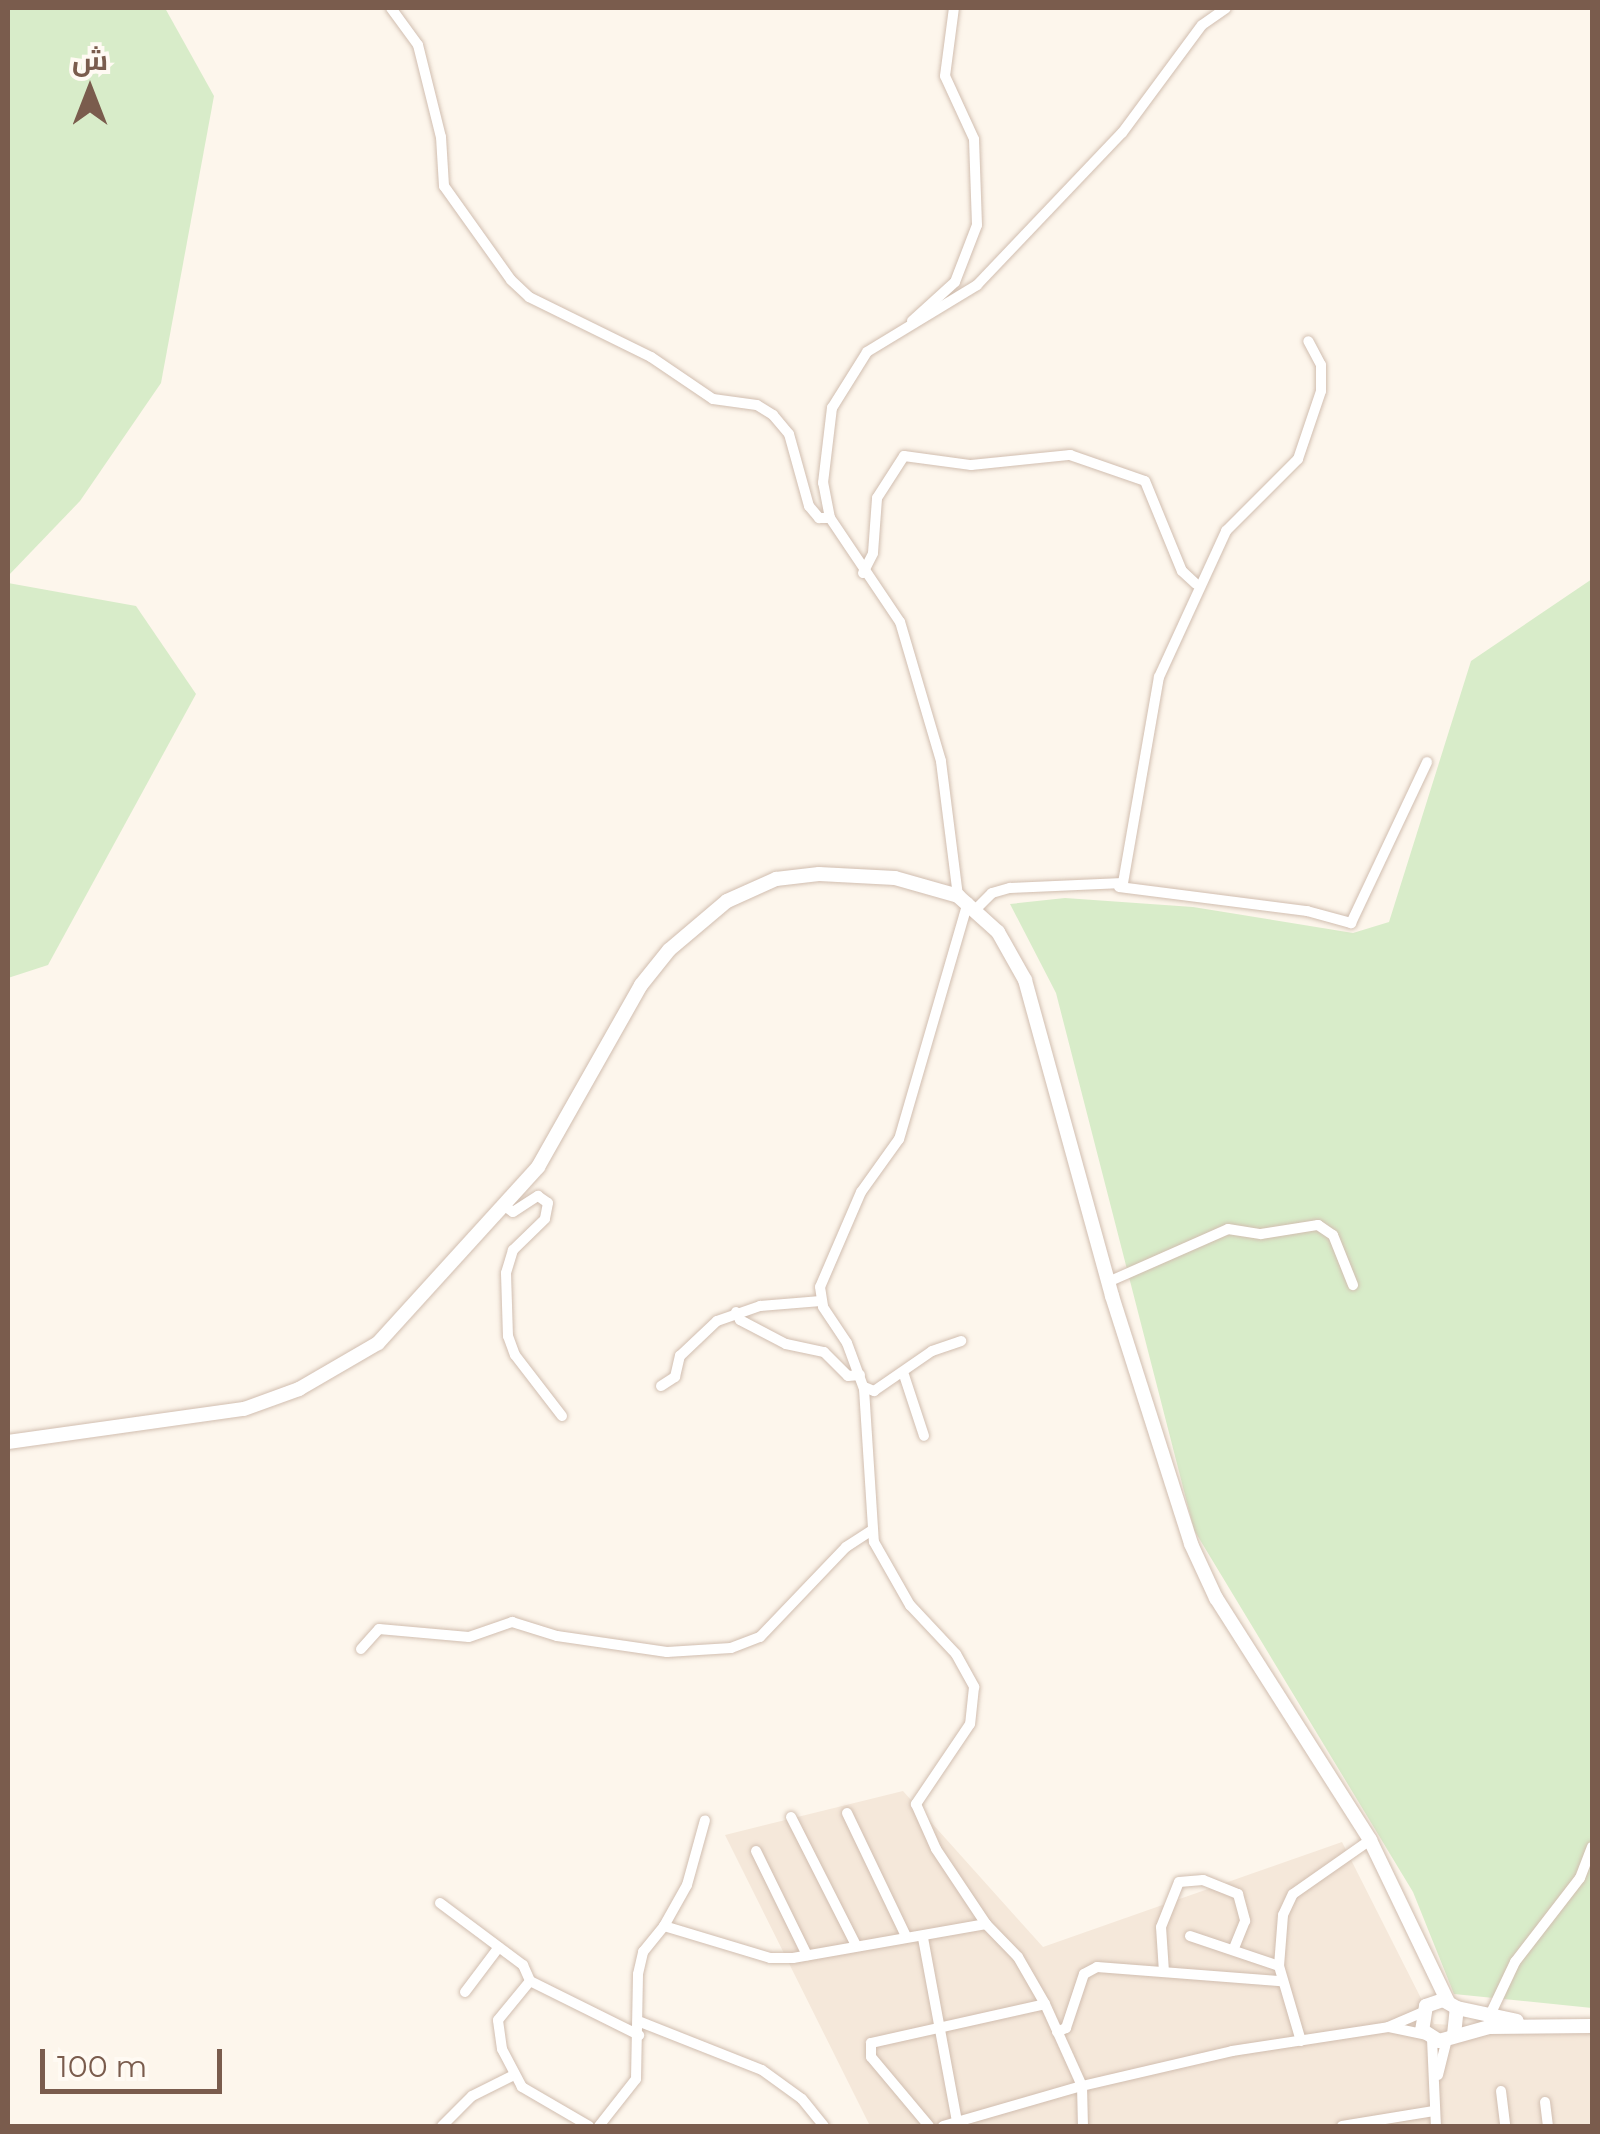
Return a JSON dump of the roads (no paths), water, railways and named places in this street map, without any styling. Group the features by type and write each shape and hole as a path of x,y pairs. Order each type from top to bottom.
{"street":[{"path":"391,8 418,45 441,137 444,186 511,280 530,297 651,357 713,399 757,405 774,415 790,434 809,506 819,518 830,518"},
{"path":"896,334 950,288 975,237 978,156 945,76 954,8"},
{"path":"1083,2126 1082,2086 1046,2004 1018,1956 986,1924 936,1850 916,1804 970,1724 974,1688 962,1662 892,1578 872,1530 864,1387 821,1300 822,1278 861,1192 899,1139 968,902 941,761 914,661 889,600 863,573 830,518 824,450 839,390 855,363 977,285 1122,134 1206,20 1226,8"},
{"path":"1118,887 1152,702 1196,584 1238,513 1298,460 1321,391 1321,365 1308,341"},
{"path":"863,573 873,554 878,498 904,456 971,465 1070,455 1145,481 1182,571 1196,584"},
{"path":"968,902 1010,888 1118,887 1307,910 1351,923 1427,762"},
{"path":"8,1442 216,1414 299,1389 378,1342 504,1205 554,1144 641,985 716,909 776,879 819,874 895,878 968,902 1010,948 1025,980 1108,1282 1178,1513 1200,1562 1370,1840 1460,2022 1440,2037"},
{"path":"504,1205 517,1212 538,1196 548,1203 545,1219 513,1250 506,1273 508,1336 514,1356 562,1416"},
{"path":"1108,1282 1228,1229 1261,1234 1318,1225 1333,1235 1353,1285"},
{"path":"661,1386 675,1376 680,1356 736,1312 821,1300"},
{"path":"736,1312 740,1320 786,1344 830,1354 848,1376 860,1374"},
{"path":"864,1387 874,1391 904,1376 932,1351 961,1341"},
{"path":"904,1376 924,1436"},
{"path":"361,1649 379,1629 469,1637 512,1622 557,1636 667,1652 731,1648 760,1637 846,1547 872,1530"},
{"path":"846,1813 906,1936"},
{"path":"790,1817 856,1945"},
{"path":"599,2126 636,2079 643,1952 664,1926 687,1885 705,1820"},
{"path":"1301,2041 1279,1966 1283,1915 1294,1894 1370,1840"},
{"path":"1490,2014 1502,1982 1580,1878 1592,1848"},
{"path":"756,1851 807,1955"},
{"path":"1164,1972 1161,1927 1179,1882 1214,1882 1244,1902 1245,1921 1234,1950"},
{"path":"440,1903 530,1971 530,1982 498,2020 514,2076 540,2101 589,2126"},
{"path":"664,1926 770,1958 906,1936 923,1938 986,1924"},
{"path":"1190,1936 1279,1966"},
{"path":"923,1938 957,2122"},
{"path":"465,1992 499,1946"},
{"path":"1429,1962 1422,2011 1440,2037 1436,2126"},
{"path":"1057,2032 1066,2028 1089,1970 1281,1980"},
{"path":"530,1982 639,2035"},
{"path":"929,2126 869,2049 877,2040 1046,2004"},
{"path":"942,2126 1082,2086 1388,2027 1422,2011 1452,2005 1527,2024"},
{"path":"638,2021 762,2070 802,2099 824,2126"},
{"path":"1388,2027 1440,2037 1527,2024 1592,2026"},
{"path":"442,2126 472,2096 514,2076"},
{"path":"1501,2091 1506,2126"},
{"path":"1545,2102 1548,2126"},
{"path":"1342,2126 1434,2110"}]}
